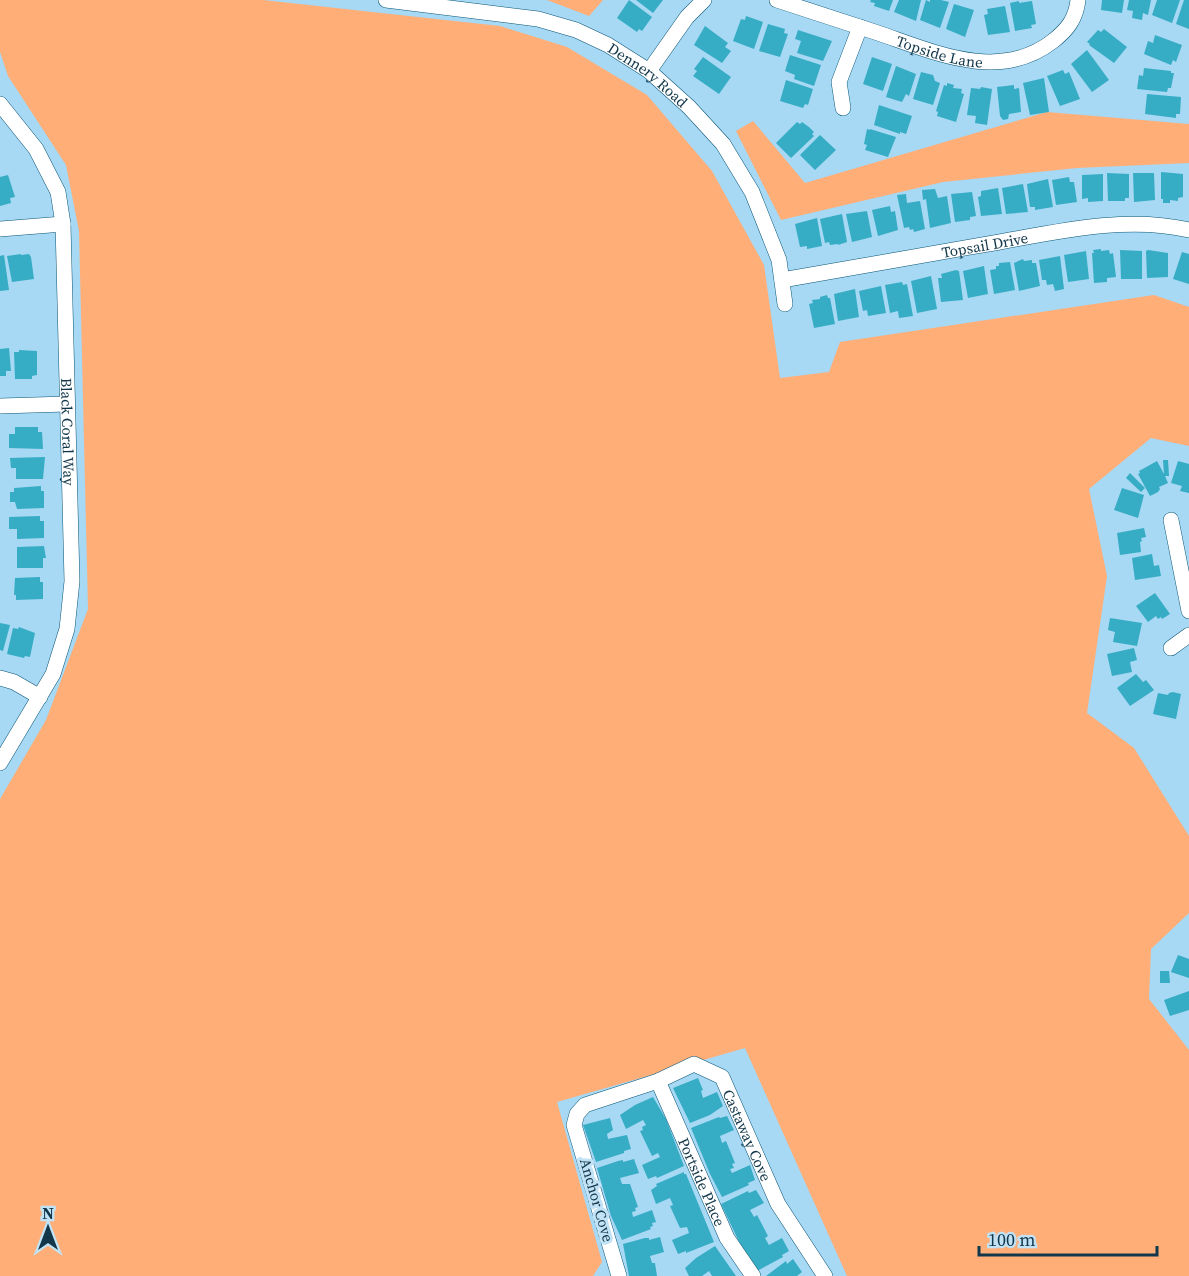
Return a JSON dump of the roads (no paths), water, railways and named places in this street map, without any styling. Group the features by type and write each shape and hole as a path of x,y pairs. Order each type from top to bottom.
{"street":[{"name":"Dennery Road","path":"386,0 538,19 576,30 608,45 649,71 689,107 723,144 752,192 778,260 785,304"},
{"path":"649,71 687,17 704,0"},
{"name":"Topside Lane","path":"777,0 956,59 981,62 1008,61 1037,51 1062,34 1072,23 1078,0"},
{"path":"843,108 840,82 860,27"},
{"name":"Black Coral Way","path":"0,104 36,149 58,192 63,224 72,580 67,629 52,674 0,763"},
{"path":"0,229 63,224"},
{"name":"Topsail Drive","path":"782,280 1066,230 1115,225 1160,225 1189,230"},
{"path":"0,406 67,404"},
{"path":"1171,520 1189,611"},
{"path":"1171,648 1189,635"},
{"path":"0,678 14,682 40,697"},
{"name":"Castaway Cove","path":"574,1125 577,1114 585,1105 658,1081 694,1064 722,1077 778,1204 825,1276"},
{"name":"Portside Place","path":"658,1081 727,1238 753,1276"},
{"name":"Anchor Cove","path":"574,1125 619,1276"}]}
